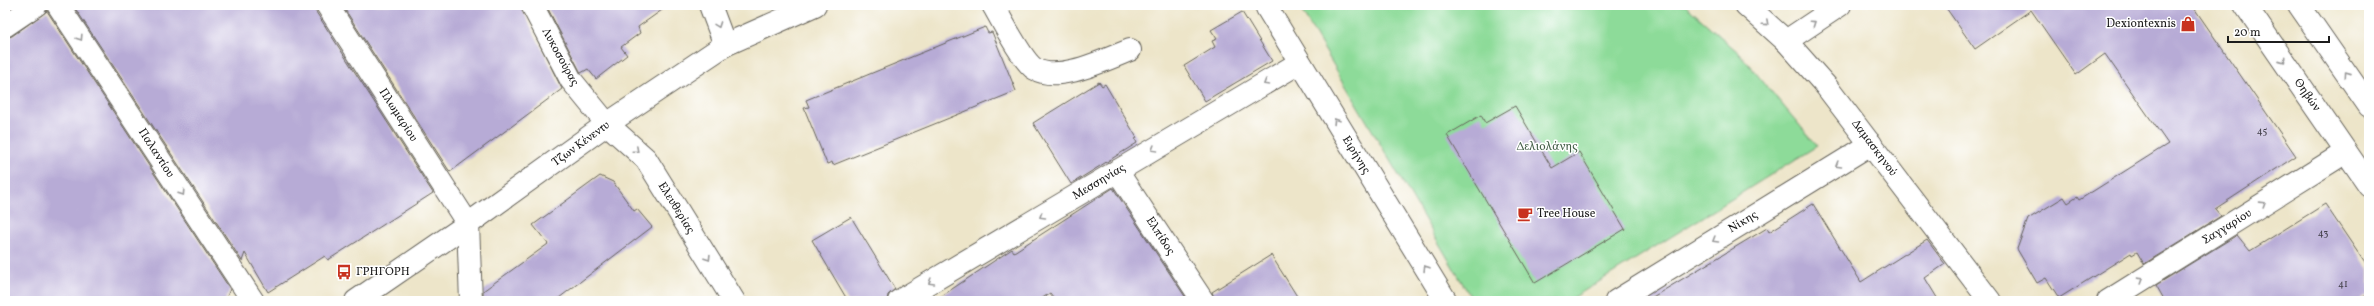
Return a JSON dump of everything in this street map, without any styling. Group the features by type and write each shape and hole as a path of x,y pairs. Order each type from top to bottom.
{"street":[{"path":"5,26 36,5"},
{"name":"Παλαντίου","path":"58,5 253,301"},
{"name":"Πλωμαρίου","path":"327,5 468,224"},
{"name":"Λυκοσούρας","path":"532,5 571,80 607,124"},
{"path":"710,5 725,45"},
{"name":"Τζων Κένεντυ","path":"356,301 468,224 607,124 725,45 815,5"},
{"path":"993,5 1026,60 1035,69 1050,74 1066,72 1130,50"},
{"name":"Δαμασκηνού","path":"1746,5 1786,41 1826,86 1990,301"},
{"path":"1786,41 1840,5"},
{"name":"Θηβών","path":"2245,5 2369,185"},
{"path":"2299,5 2369,106"},
{"name":"Ειρήνης","path":"1267,8 1299,63 1446,301"},
{"name":"Μεσσηνίας","path":"899,301 1299,63"},
{"name":"Ελευθερίας","path":"607,124 646,159 734,301"},
{"name":"Νίκης","path":"1616,301 1871,144"},
{"name":"Σαγγαρίου","path":"2108,301 2346,152"},
{"name":"Ελπίδος","path":"1117,171 1203,301"},
{"path":"468,224 470,301"}],"green space":[{"name":"Δελιολάνης","path":"1298,5 1685,5 1739,53 1817,146 1568,301 1473,301"}],"building":[{"path":"73,5 315,5 316,12 433,193 328,260 325,256 268,292 245,253 242,261"},
{"path":"342,5 520,5 562,89 450,172"},
{"path":"546,5 669,5 638,27 640,33 621,47 627,55 596,79 588,69 581,73"},
{"path":"1944,5 2192,5 2296,156 2215,209 2221,216 2144,264 2137,252 2132,255 2131,253 2059,298 2046,278 2037,283 2017,249 2028,219 2064,197 2068,203 2077,197 2079,200 2168,144 2105,54 2076,75 2031,10 1975,49"},
{"path":"47,11 230,289 225,301 5,301 5,38 12,36"},
{"path":"1242,12 1272,61 1205,101 1184,66 1215,47 1212,41 1217,39 1211,30"},
{"path":"985,27 988,33 992,32 1016,91 833,165 832,162 827,164 804,108 809,107 806,100"},
{"path":"1099,82 1102,86 1105,84 1137,138 1135,139 1137,143 1071,184 1033,123"},
{"path":"1515,106 1552,168 1579,152 1625,229 1535,283 1447,135 1481,115 1485,123"},
{"path":"600,176 613,182 634,211 637,209 652,227 555,301 483,301 483,291 548,244 533,225"},
{"path":"1113,188 1188,301 1056,301 1050,293 1038,301 934,301 1012,249 1014,252"},
{"path":"1813,204 1861,282 1927,240 1945,264 1925,278 1939,301 1646,301 1767,228 1769,232"},
{"path":"2325,204 2369,269 2369,294 2357,301 2165,301 2156,285 2237,235 2250,251"},
{"path":"851,217 895,289 888,295 887,301 848,301 812,240"},
{"path":"1271,255 1300,301 1215,301 1212,292"}],"place":[{"name":"Dexiontexnis","path":"2188,24"},
{"name":"Tree House","path":"1525,214"},
{"name":"ΓΡΗΓΟΡΗ","path":"344,272"}]}
